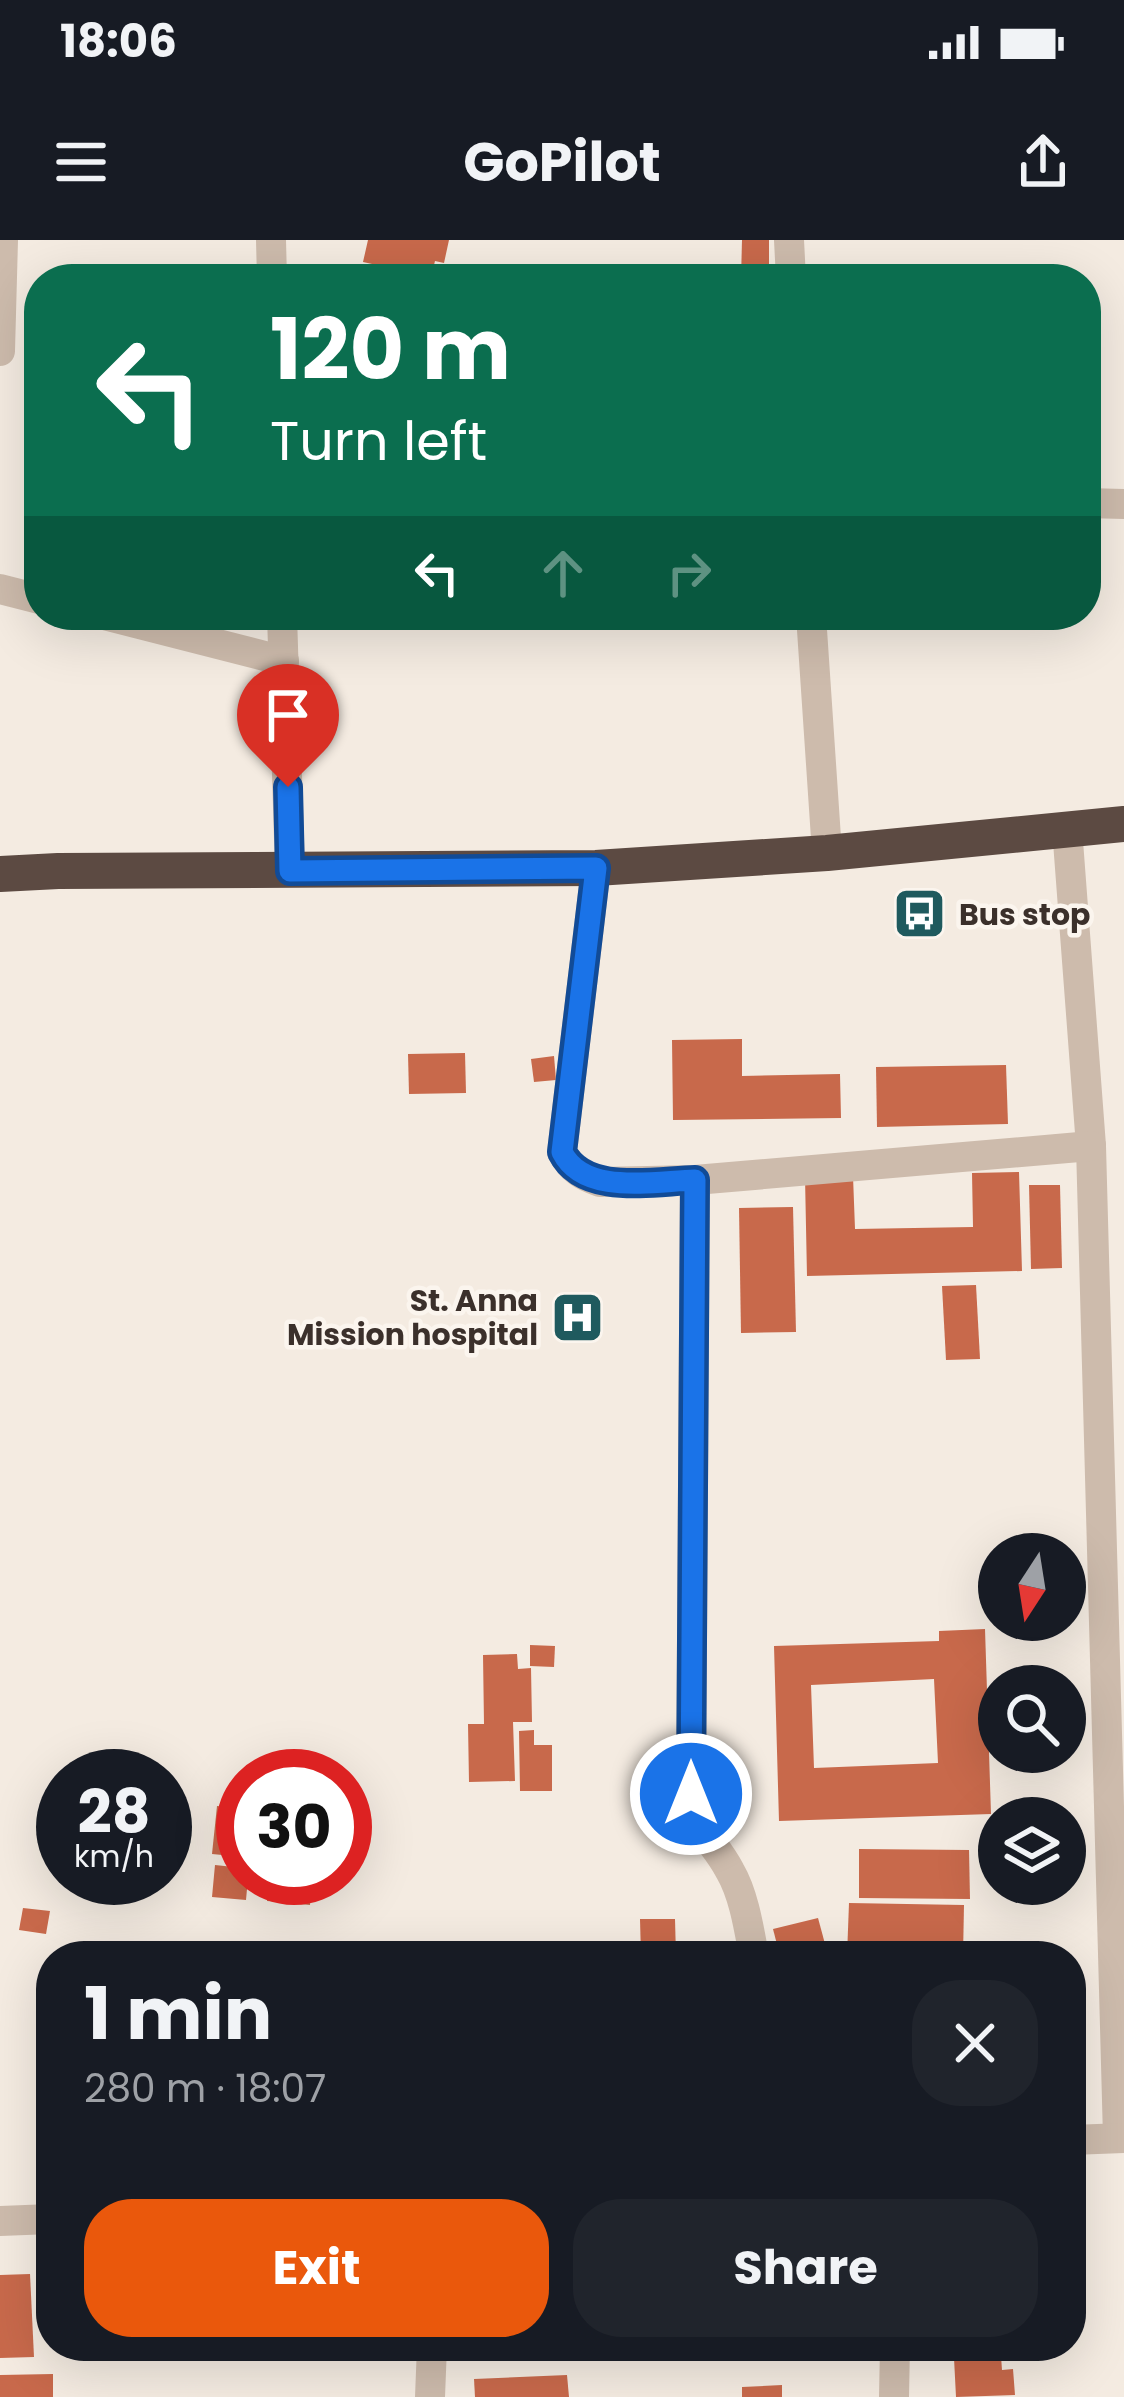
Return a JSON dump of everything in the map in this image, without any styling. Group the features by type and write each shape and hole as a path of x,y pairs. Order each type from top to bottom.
{"highway":[{"path":"0,874 596,868 827,854 1124,824"}],"street":[{"path":"0,351 3,240"},
{"path":"163,630 284,661"},
{"path":"283,630 290,871"},
{"path":"812,630 827,854"},
{"path":"1067,828 1112,1468 1121,2137 1086,2139"},
{"path":"596,868 562,1152 576,1172 600,1182 695,1180 1091,1146"},
{"path":"695,1180 691,1794 704,1836 730,1869 750,1941"},
{"path":"0,2221 36,2220"},
{"path":"430,2397 431,2361"},
{"path":"894,2397 895,2361"}],"building":[{"path":"368,240 449,240 444,263 363,262"},
{"path":"742,240 769,240 769,264 741,264"},
{"path":"742,1039 742,1076 840,1074 841,1118 673,1120 672,1040"},
{"path":"465,1053 466,1093 409,1094 408,1054"},
{"path":"554,1056 556,1080 534,1082 531,1059"},
{"path":"1006,1065 1008,1124 877,1127 876,1067"},
{"path":"1019,1172 1022,1271 807,1276 805,1177 853,1176 855,1229 973,1227 972,1173"},
{"path":"1029,1185 1060,1185 1062,1268 1031,1269"},
{"path":"793,1207 796,1332 741,1333 739,1208"},
{"path":"976,1285 980,1359 946,1360 942,1286"},
{"path":"978,1629 978,1641 985,1641 986,1665 978,1665 978,1773 990,1773 990,1797 978,1797 978,1814 779,1821 774,1646 939,1641 939,1631","holes":["934,1679 938,1763 814,1768 811,1685"]},
{"path":"530,1645 555,1646 554,1667 530,1666"},
{"path":"517,1654 518,1669 531,1668 532,1722 513,1722 515,1781 469,1782 468,1724 484,1724 483,1655"},
{"path":"534,1730 534,1745 552,1745 552,1791 520,1791 519,1731"},
{"path":"859,1849 969,1850 970,1899 859,1898"},
{"path":"849,1903 964,1905 963,1941 848,1941"},
{"path":"23,1908 50,1911 46,1934 19,1930"},
{"path":"818,1918 824,1941 776,1941 773,1929"},
{"path":"640,1919 675,1919 676,1941 641,1941"},
{"path":"30,2274 34,2357 0,2358 0,2275"},
{"path":"954,2361 1001,2361 1002,2370 1013,2369 1015,2395 956,2397"},
{"path":"53,2374 53,2397 0,2397 0,2375"},
{"path":"567,2375 569,2397 475,2397 474,2379"},
{"path":"782,2385 782,2397 742,2397 742,2387"}],"place":[{"name":"Bus stop","path":"920,914"},
{"name":"St. Anna Mission hospital","path":"577,1317"}],"route":[{"path":"288,787 290,871 596,868 562,1152 576,1172 600,1182 695,1180 691,1794"}]}
